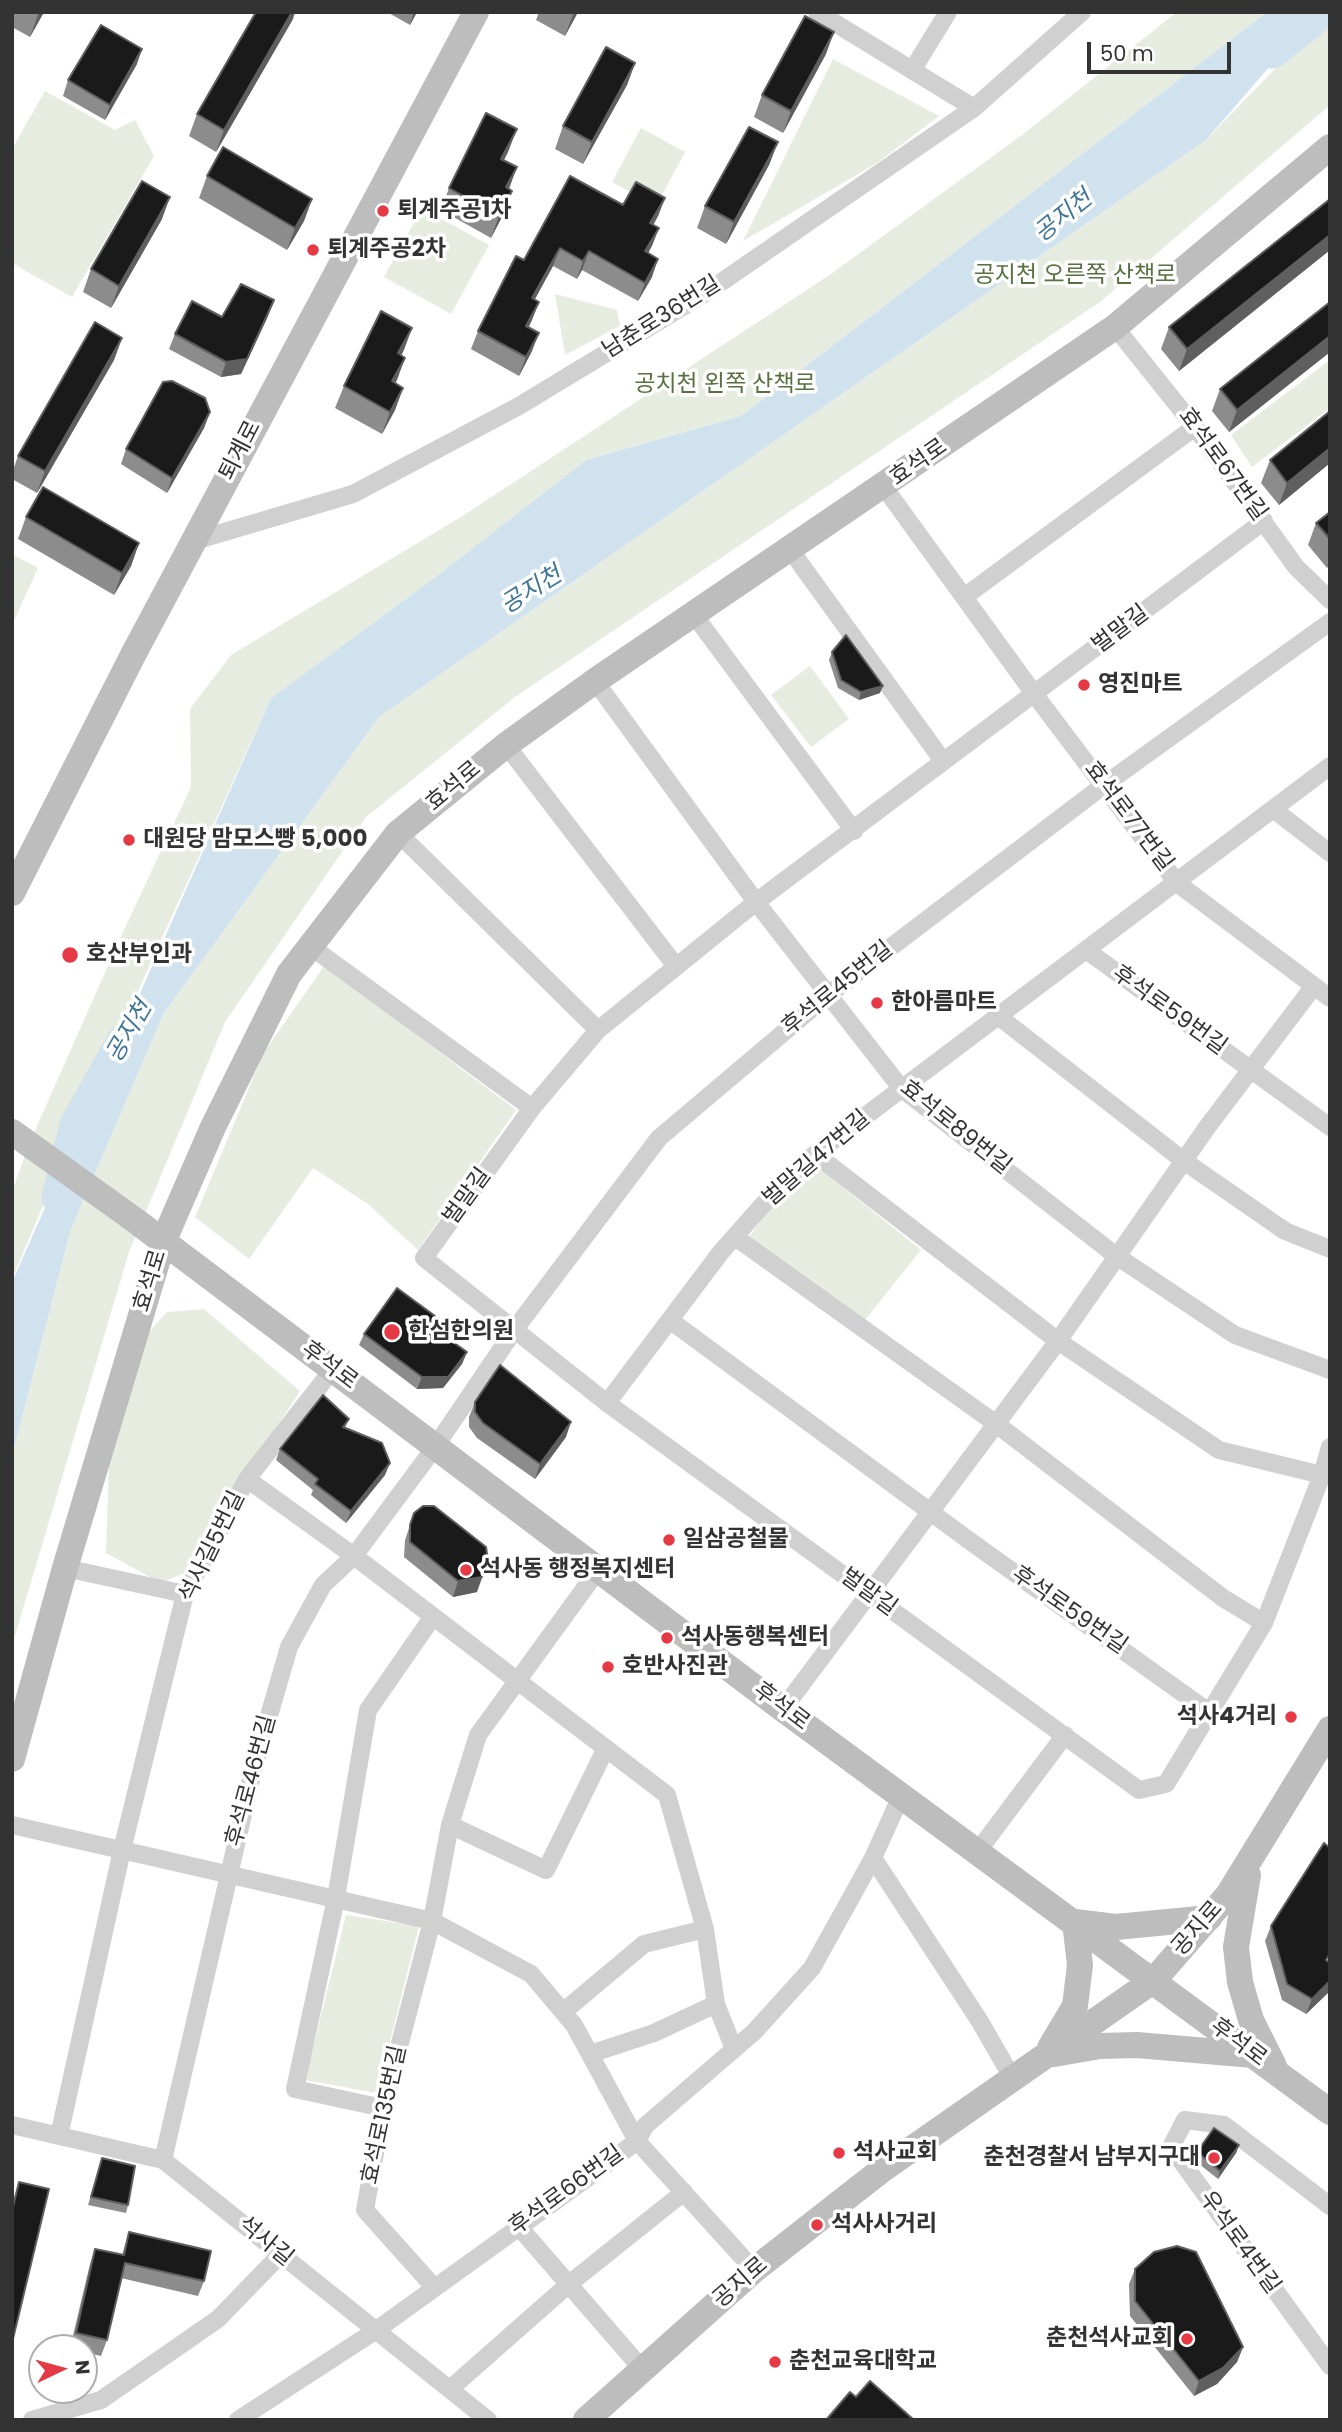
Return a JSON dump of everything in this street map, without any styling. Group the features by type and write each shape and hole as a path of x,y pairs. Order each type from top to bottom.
{"street":[{"name":"퇴계로","path":"12,894 194,541 476,12"},
{"path":"913,69 948,12"},
{"name":"남춘로36번길","path":"194,541 354,494 519,406 707,292 974,108 1082,12"},
{"path":"821,13 974,108"},
{"name":"효석로","path":"12,1759 65,1568 163,1242 213,1127 289,974 398,833 506,745 692,612 884,487 1115,327 1330,147"},
{"name":"효석로67번길","path":"1115,327 1195,427 1296,567 1330,600"},
{"path":"964,597 1195,427"},
{"name":"효석로77번길","path":"884,487 1035,695 1177,883 1330,998"},
{"name":"벌말길","path":"1264,521 756,902 598,1030 532,1108 424,1258 607,1403 1139,1790 1166,1784 1264,1623 1322,1475 1330,1447"},
{"path":"789,548 943,761"},
{"path":"692,612 854,831"},
{"name":"후석로45번길","path":"435,1447 515,1329 659,1138 828,995 1104,785 1330,622"},
{"name":"효석로89번길","path":"595,681 756,902 901,1088 1115,1255 1235,1335 1330,1370"},
{"path":"506,745 676,965"},
{"name":"벌말길47번길","path":"607,1403 735,1237 783,1182 901,1088 922,1075 1330,766"},
{"path":"1273,810 1330,853"},
{"path":"398,833 598,1030"},
{"path":"310,946 532,1108"},
{"name":"후석로59번길","path":"1086,950 1330,1127"},
{"path":"783,1709 1058,1340 1115,1255 1314,986"},
{"path":"998,1016 1184,1161 1285,1231 1330,1249"},
{"name":"후석로","path":"12,1132 136,1221 783,1709 1330,2112"},
{"path":"815,1154 1058,1340 1219,1450 1322,1475"},
{"path":"735,1237 995,1423 1223,1598 1264,1623"},
{"name":"후석로59번길","path":"671,1321 928,1511 1209,1712"},
{"path":"247,1479 333,1369"},
{"name":"후석로46번길","path":"163,2160 254,1767 289,1647 323,1584 354,1556 435,1447"},
{"name":"석사길5번길","path":"59,2136 122,1850 185,1594 247,1479 354,1556 667,1796 705,1928 716,2004 734,2049"},
{"path":"65,1568 185,1594"},
{"name":"효석로135번길","path":"434,2287 365,2210 383,2108 432,1921 450,1825 478,1735 597,1570"},
{"path":"383,2108 295,2089 336,1898 368,1710 432,1618"},
{"name":"공지로","path":"586,2420 754,2270 883,2169 1154,1980 1228,1895 1330,1730"},
{"path":"978,1851 1065,1735"},
{"path":"450,1825 547,1870 605,1750"},
{"name":"후석로66번길","path":"238,2420 375,2331 637,2141 645,2126 754,2032 812,1968 873,1858 901,1796"},
{"path":"12,1825 432,1921 531,1974 563,2012 590,2054 637,2141 754,2270"},
{"path":"1252,1857 1236,1947 1240,1982 1251,2020 1278,2073"},
{"path":"873,1858 979,2020 1013,2079"},
{"path":"1046,2056 1074,2007 1080,1965 1075,1922 1116,1927 1209,1917"},
{"path":"563,2012 644,1944 705,1928"},
{"path":"590,2054 654,2033 716,2004"},
{"path":"1046,2056 1100,2046 1138,2045 1254,2055"},
{"name":"우석로4번길","path":"1330,2206 1224,2126 1185,2120 1171,2147 1330,2366"},
{"name":"석사길","path":"12,2125 163,2160 488,2420"},
{"path":"451,2388 569,2284 684,2192"},
{"path":"519,2227 643,2370"},
{"path":"32,2420 100,2400 218,2319 279,2255"}],"green space":[{"name":"공치천 왼쪽 산책로","path":"1177,12 1267,12 741,416 586,460 437,576 271,698 77,1125 12,1279 12,1191 30,1142 122,934 191,787 190,709 231,655 461,517 831,274 1022,135"},
{"name":"공지천 오른쪽 산책로","path":"1330,12 1330,105 1100,302 515,697 366,817 225,1022 129,1252 12,1646 12,1456 71,1229 164,1013 379,717 1206,140"},
{"path":"833,59 939,116 877,163 743,241"},
{"path":"45,91 115,130 135,120 154,156 72,297 12,263 12,149"},
{"path":"641,128 685,152 656,206 612,182"},
{"path":"422,208 489,245 451,314 384,277"},
{"path":"555,294 617,310 620,326 565,355"},
{"path":"1330,360 1330,408 1252,467 1231,435"},
{"path":"12,554 38,568 12,625"},
{"path":"810,666 849,719 811,747 771,695"},
{"path":"327,962 398,1021 516,1110 418,1250 368,1204 313,1168 249,1259 195,1217 264,1052"},
{"path":"814,1164 921,1250 864,1321 749,1237 780,1193"},
{"path":"204,1309 300,1391 238,1487 212,1520 184,1573 161,1583 106,1553 109,1465 144,1337 167,1312"},
{"path":"346,1915 419,1926 377,2093 305,2080"}],"water":[{"path":"1267,12 1317,12 1206,140 379,717 164,1013 71,1229 12,1456 12,1282 271,698 437,576 586,460 741,416"}],"building":[{"path":"256,12 292,12 224,130 197,114"},
{"path":"805,16 834,32 791,111 762,95"},
{"path":"101,25 142,49 110,105 68,80"},
{"path":"606,47 635,63 592,142 563,126"},
{"path":"486,113 517,129 501,159 517,167 506,187 512,191 499,216 449,188"},
{"path":"749,127 778,142 734,222 705,206"},
{"path":"223,147 312,199 295,228 207,176"},
{"path":"570,176 623,205 636,182 665,198 650,223 659,228 645,251 658,259 645,283 589,251 583,261 560,248 532,298 539,302 526,326 539,333 526,357 478,331 516,256 524,260"},
{"path":"142,181 170,197 119,286 91,269"},
{"path":"1330,199 1330,235 1187,349 1169,327"},
{"path":"241,284 274,300 247,359 226,362 175,334 192,301 222,317"},
{"path":"1330,302 1330,336 1237,410 1220,389"},
{"path":"381,311 412,328 398,353 405,358 392,381 403,388 390,412 344,386"},
{"path":"95,322 122,338 45,471 18,456"},
{"path":"172,381 205,398 210,412 172,478 126,449 163,382"},
{"path":"1330,411 1330,448 1287,483 1270,460"},
{"path":"43,487 139,543 122,573 26,517"},
{"path":"1330,512 1330,539 1316,523"},
{"path":"846,635 883,686 861,692 841,680 832,652"},
{"path":"397,1288 435,1316 429,1325 467,1352 448,1377 422,1377 364,1334"},
{"path":"500,1365 571,1422 540,1464 483,1423 475,1412 475,1402"},
{"path":"323,1395 349,1419 343,1427 382,1443 390,1463 351,1511 315,1484 318,1479 280,1449"},
{"path":"423,1506 434,1506 486,1547 488,1561 482,1577 458,1581 410,1542 410,1525 414,1513"},
{"path":"1324,1843 1330,1848 1330,1954 1326,1960 1330,1963 1330,1981 1312,1999 1287,1984 1271,1926"},
{"name":"춘천경찰서 남부지구대","path":"1214,2128 1239,2145 1220,2171 1197,2152"},
{"path":"102,2158 135,2166 128,2205 91,2197"},
{"path":"19,2182 49,2189 12,2343 12,2211"},
{"path":"129,2232 211,2251 204,2281 125,2263 107,2340 98,2338 98,2334 76,2333 95,2249 124,2255"},
{"name":"춘천석사교회","path":"1177,2246 1196,2252 1243,2347 1223,2368 1199,2381 1135,2301 1135,2269 1154,2252"},
{"path":"870,2381 914,2420 826,2420 850,2392 856,2397"}],"waterway":[{"name":"공지천","path":"1272,51 1321,12"},
{"name":"공지천","path":"59,1197 77,1125 123,1043"}],"place":[{"name":"퇴계주공1차","path":"383,211"},
{"name":"퇴계주공2차","path":"313,250"},
{"name":"영진마트","path":"1084,685"},
{"name":"대원당 맘모스빵 5,000","path":"129,840"},
{"name":"호산부인과","path":"70,955"},
{"name":"한아름마트","path":"877,1003"},
{"name":"한섬한의원","path":"392,1332"},
{"name":"일삼공철물","path":"669,1540"},
{"name":"석사동 행정복지센터","path":"466,1570"},
{"name":"석사동행복센터","path":"667,1638"},
{"name":"호반사진관","path":"608,1667"},
{"name":"석사4거리","path":"1291,1717"},
{"name":"석사교회","path":"839,2153"},
{"name":"춘천경찰서 남부지구대","path":"1214,2158"},
{"name":"석사사거리","path":"817,2225"},
{"name":"춘천석사교회","path":"1187,2339"},
{"name":"춘천교육대학교","path":"775,2362"}]}
